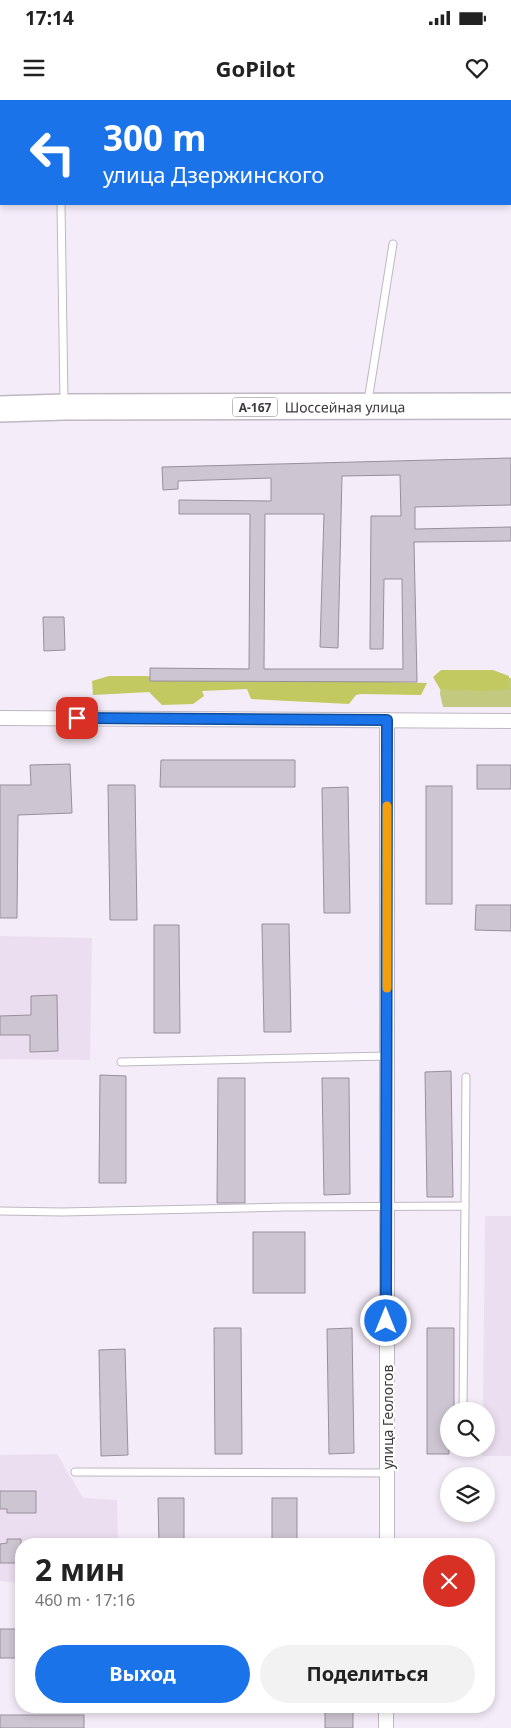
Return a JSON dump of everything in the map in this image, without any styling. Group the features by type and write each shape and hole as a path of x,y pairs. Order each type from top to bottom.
{"highway":[{"name":"Шоссейная улица","path":"0,409 64,407 511,406"}],"street":[{"path":"0,718 511,721"},
{"name":"улица Геологов","path":"386,1538 387,720"},
{"path":"386,1713 386,1728"}],"lane":[{"path":"60,205 64,407"},
{"path":"367,407 393,244"},
{"path":"121,1062 386,1056"},
{"path":"463,1402 466,1077"},
{"path":"0,1211 62,1212 285,1207 465,1206"},
{"path":"75,1472 386,1473"}],"shaded area":[{"path":"0,936 92,938 90,1060 0,1059"},
{"path":"485,1216 511,1216 511,1456 495,1456 495,1402 483,1402"},
{"path":"57,1454 83,1498 117,1500 118,1538 15,1538 15,1582 0,1581 0,1455"}],"green space":[{"path":"441,670 493,670 509,676 509,689 485,691 440,689 433,677"},
{"path":"109,676 427,683 421,695 361,694 356,695 349,704 251,699 247,689 202,691 204,696 193,704 162,705 149,692 93,695 92,681"},
{"path":"441,678 511,678 511,707 443,707 440,694"}],"building":[{"path":"511,458 511,505 415,507 415,529 511,527 511,541 414,542 417,682 150,681 150,668 249,669 250,514 179,514 179,500 271,501 271,478 178,481 178,489 163,490 162,467","holes":["400,475 401,516 371,516 370,649 383,649 384,579 402,579 403,669 264,669 265,514 324,514 320,647 338,648 342,476"]},
{"path":"43,617 64,617 65,650 44,651"},
{"path":"161,760 295,760 295,787 160,787"},
{"path":"70,764 72,813 18,815 17,918 0,918 0,785 31,785 30,765"},
{"path":"477,765 511,765 511,789 477,789"},
{"path":"108,785 135,785 137,920 110,920"},
{"path":"426,786 452,786 452,904 426,904"},
{"path":"348,787 350,913 324,913 322,788"},
{"path":"476,905 511,905 511,931 475,930"},
{"path":"262,924 289,924 291,1032 264,1032"},
{"path":"154,925 179,925 180,1033 154,1033"},
{"path":"57,995 58,1051 30,1052 30,1035 0,1035 0,1016 31,1015 31,996"},
{"path":"451,1071 453,1197 427,1197 425,1072"},
{"path":"100,1075 126,1076 126,1183 99,1183"},
{"path":"218,1078 245,1078 245,1203 217,1203"},
{"path":"322,1078 349,1078 350,1194 324,1195"},
{"path":"253,1232 305,1232 305,1293 253,1293"},
{"path":"214,1328 241,1328 242,1454 215,1454"},
{"path":"352,1328 354,1453 329,1454 327,1329"},
{"path":"427,1328 454,1328 454,1402 440,1402 440,1454 427,1454"},
{"path":"125,1349 128,1455 101,1456 99,1350"},
{"path":"0,1491 36,1491 36,1513 7,1513 7,1509 0,1509"},
{"path":"158,1498 184,1498 184,1538 159,1538"},
{"path":"272,1498 297,1498 297,1538 272,1538"},
{"path":"7,1539 15,1539 15,1563 0,1563 0,1544 7,1543"},
{"path":"0,1629 15,1629 15,1658 0,1658"},
{"path":"325,1713 353,1713 353,1728 325,1728"},
{"path":"0,1715 84,1715 84,1728 0,1728"}],"slow traffic":[{"path":"387,806 387,988"}],"route":[{"path":"77,718 387,720 386,1321"}]}
